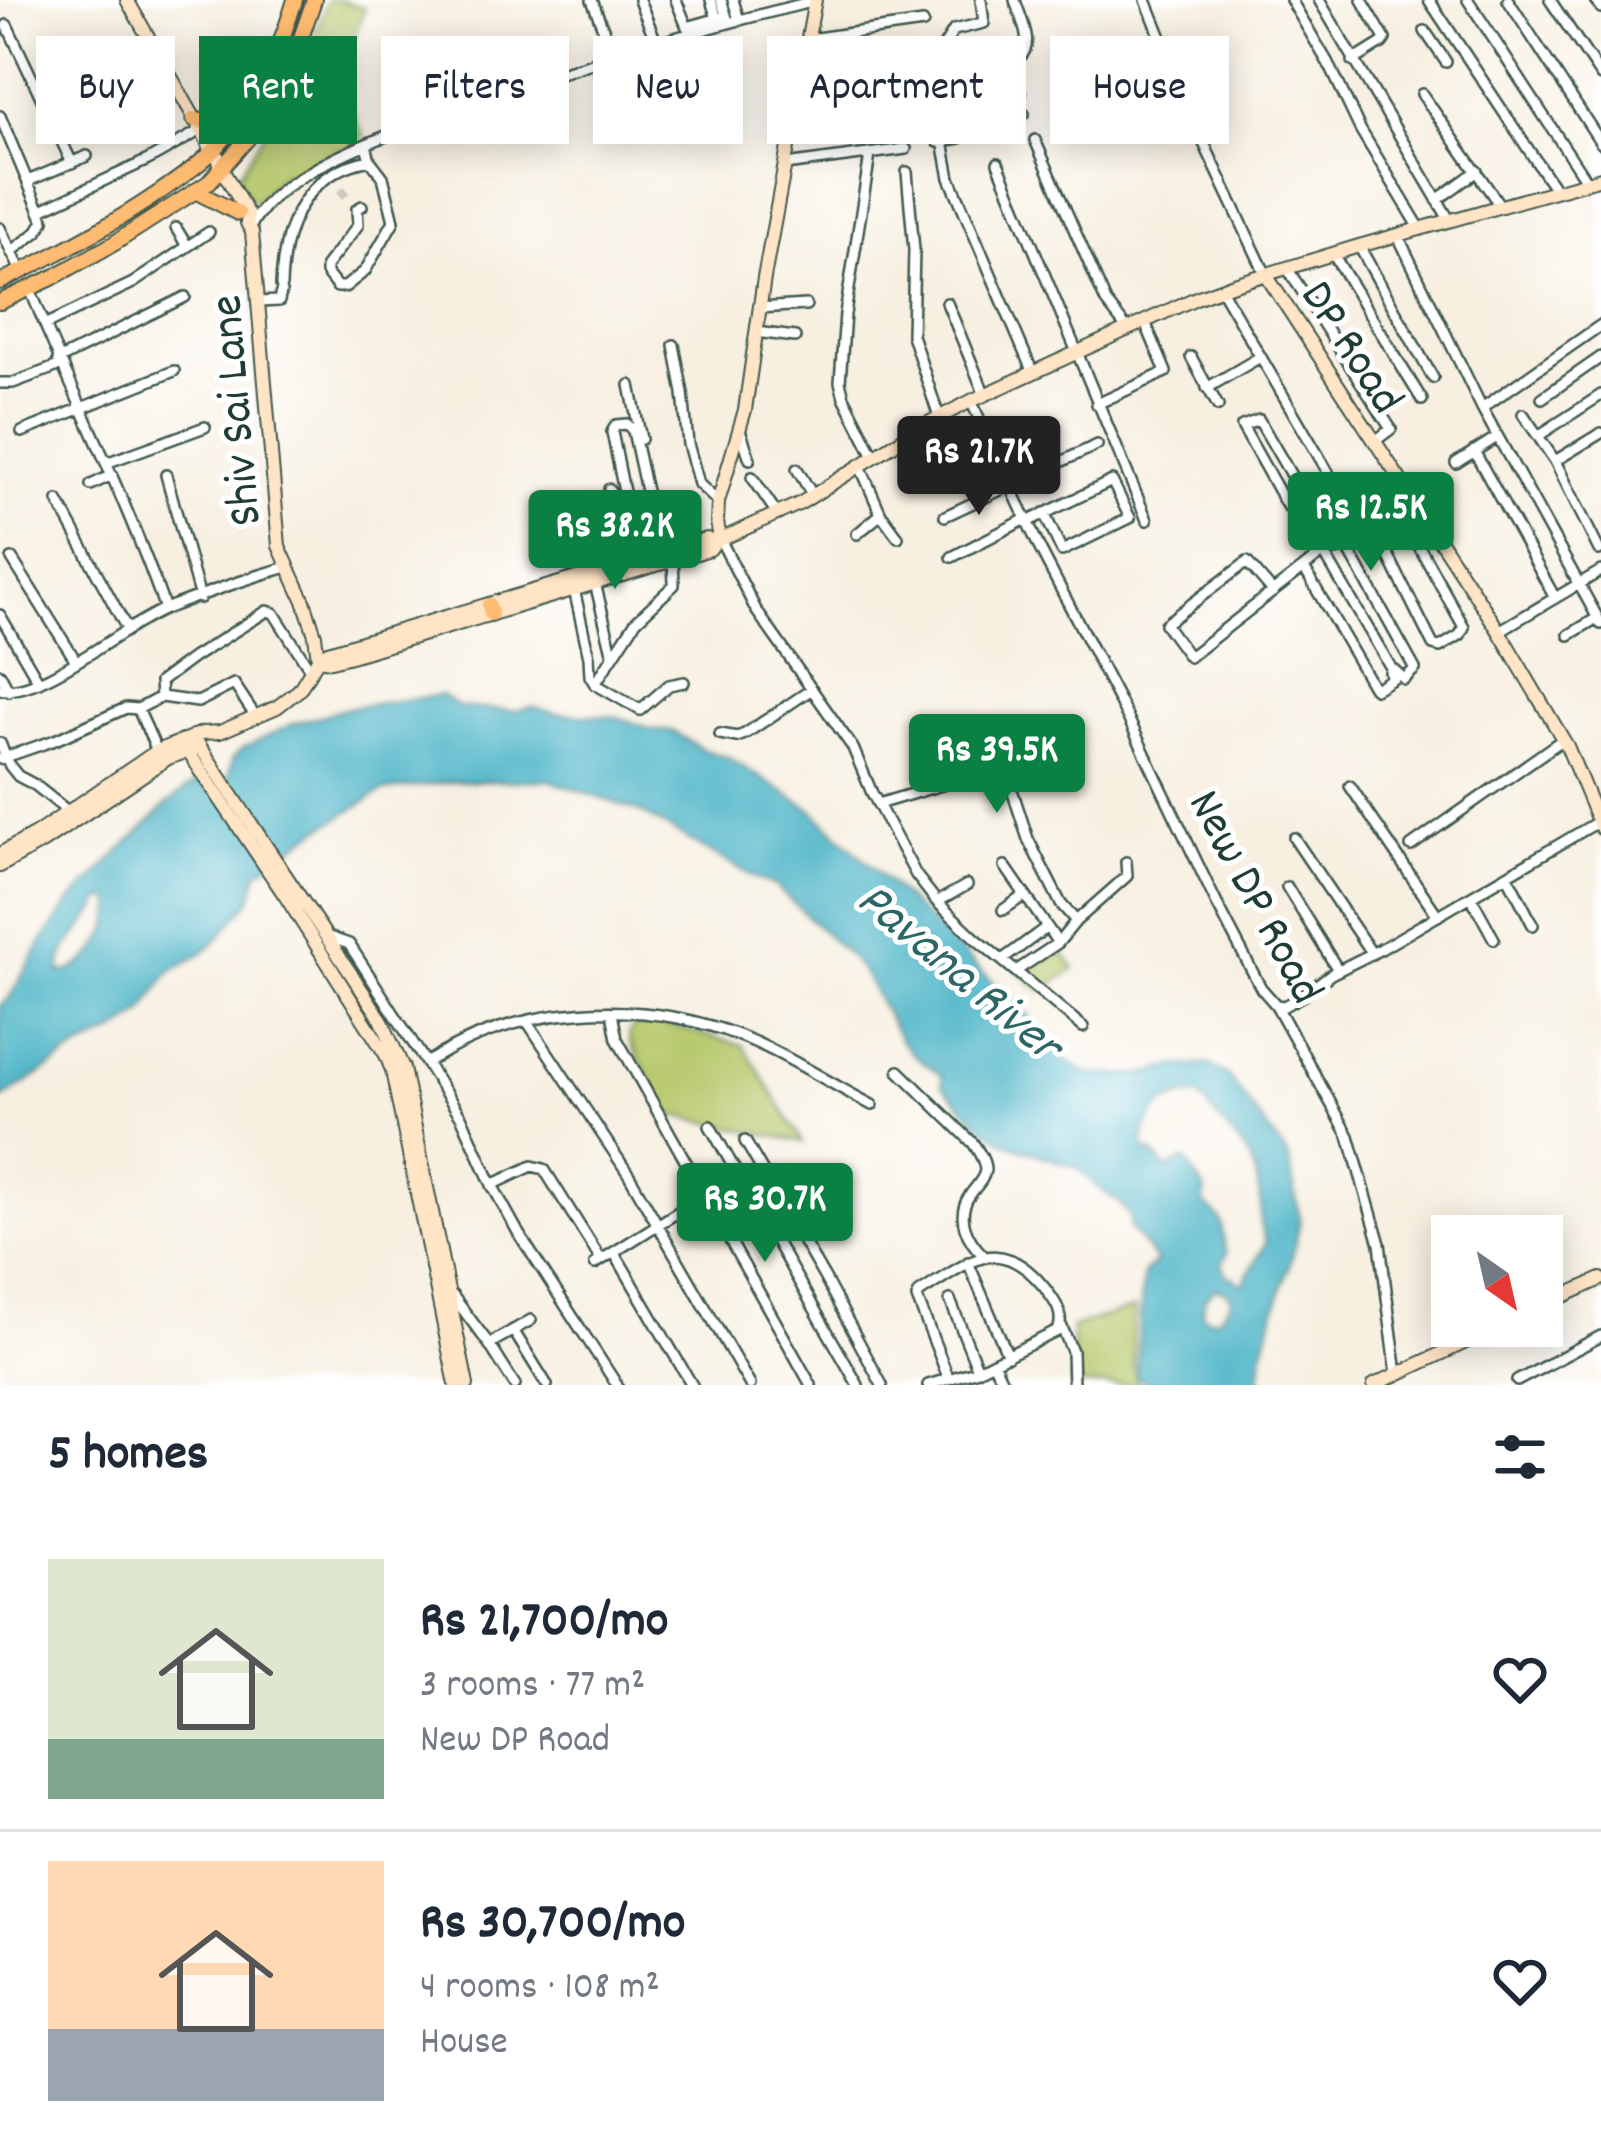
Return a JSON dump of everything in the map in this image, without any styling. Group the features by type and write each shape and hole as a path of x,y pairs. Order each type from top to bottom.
{"main road":[{"path":"283,36 295,0"},
{"path":"0,302 113,244 219,172 249,137 281,86 314,0"},
{"path":"0,282 104,228 176,181 217,144"},
{"path":"195,191 245,221"}],"street":[{"name":"Shiv Sai Lane","path":"127,0 212,150 219,172 248,215 279,546 315,634 314,664"},
{"path":"592,0 606,36"},
{"path":"639,0 654,36"},
{"path":"676,0 687,27 815,0 809,36"},
{"path":"711,0 727,19"},
{"path":"721,0 727,19"},
{"path":"727,19 733,0"},
{"path":"944,36 983,23 981,0"},
{"path":"1015,0 1028,42 1026,52"},
{"path":"1146,0 1202,137 1266,274"},
{"path":"1291,0 1421,230"},
{"path":"1319,0 1450,221"},
{"path":"1353,61 1385,39 1362,0"},
{"path":"1429,0 1556,191"},
{"path":"490,609 633,562 710,549 718,540 813,496 971,401 1221,289 1594,180 1468,0"},
{"path":"1508,0 1601,143"},
{"path":"1550,0 1601,76"},
{"path":"1595,0 1601,8"},
{"path":"679,36 727,19"},
{"path":"828,36 923,22"},
{"path":"7,25 72,163"},
{"path":"1424,31 1446,62"},
{"path":"1437,49 1453,39"},
{"path":"245,221 284,188 366,145 593,64"},
{"path":"1422,94 1501,207"},
{"path":"0,116 44,221 42,228 11,252"},
{"path":"41,210 148,160 197,125"},
{"path":"1035,140 1106,302 1128,330"},
{"path":"789,144 740,429 718,502 718,540 756,610 854,748 916,875 937,902 1084,1027"},
{"path":"944,144 950,178 1034,373"},
{"path":"346,197 360,208 358,225 326,268 341,288 365,271 390,232 394,215 383,177 366,145"},
{"path":"785,165 906,148"},
{"path":"870,154 845,314 840,382 874,456"},
{"path":"28,181 87,156"},
{"path":"258,302 280,300 285,244 292,224 322,179 336,178 370,160"},
{"path":"998,164 1147,520"},
{"path":"1437,200 1477,171"},
{"path":"907,172 914,250 911,335 940,417"},
{"path":"374,201 386,196"},
{"path":"0,228 21,272"},
{"path":"176,228 187,246"},
{"path":"45,325 133,283 209,232"},
{"path":"1398,236 1497,436 1599,621 1569,635"},
{"path":"1359,246 1433,378"},
{"path":"1333,254 1422,400"},
{"path":"1287,268 1391,429 1375,441"},
{"name":"DP Road","path":"1266,274 1406,488 1420,526 1499,632 1567,747 1600,823"},
{"path":"30,289 144,549 165,609"},
{"path":"1221,289 1330,477 1327,481 1303,496 1286,506 1243,426 1259,420 1303,496"},
{"path":"0,383 13,383 60,362 184,297"},
{"path":"947,303 985,394"},
{"path":"759,308 806,305"},
{"path":"1097,404 1166,372 1145,322"},
{"path":"1482,407 1601,326"},
{"path":"756,332 795,337"},
{"path":"674,345 688,444 699,484 718,502"},
{"path":"1564,352 1579,373"},
{"path":"1191,357 1218,406"},
{"path":"1207,388 1260,357"},
{"path":"1542,398 1601,358"},
{"path":"22,432 175,371"},
{"path":"630,385 667,557"},
{"path":"1538,436 1601,395"},
{"name":"New DP Road","path":"971,401 1218,907 1349,1136 1380,1244 1386,1381"},
{"path":"1523,414 1555,461 1598,550"},
{"path":"595,684 636,621 674,585 633,431 627,424 616,425 612,432 633,562"},
{"path":"106,463 205,427"},
{"path":"740,429 750,459"},
{"path":"1555,461 1601,433"},
{"path":"1456,463 1497,436"},
{"path":"945,516 1097,445"},
{"path":"1474,452 1555,598"},
{"path":"860,466 881,514 898,537"},
{"path":"797,470 813,496"},
{"path":"166,475 200,598"},
{"path":"91,485 112,476"},
{"path":"752,477 778,515"},
{"path":"952,557 1026,520 1112,481 1130,518 1062,551 1043,513"},
{"path":"1274,592 1247,562 1165,624 1189,657 1324,556 1406,488"},
{"path":"609,489 633,562"},
{"path":"58,501 127,629"},
{"path":"857,534 881,514"},
{"path":"1420,526 1464,627 1440,647 1433,645 1382,545 1382,539 1402,529 1420,526"},
{"path":"1040,549 1057,540"},
{"path":"1344,545 1351,554 1415,669 1404,679 1390,666 1324,556 1344,545"},
{"path":"1305,570 1373,687 1394,678 1324,556"},
{"path":"0,854 168,758 195,750 220,732 289,700 328,652 574,589 667,557"},
{"path":"12,559 76,661"},
{"path":"0,674 5,690 39,682 165,609 288,567"},
{"path":"1499,632 1601,571"},
{"path":"595,583 613,656"},
{"path":"574,589 595,684 640,710 668,685 684,682"},
{"path":"161,697 160,682 267,611 274,613 314,664"},
{"path":"0,615 39,682"},
{"path":"3,759 126,709 138,710 161,697 195,702 235,684 256,717"},
{"path":"720,734 745,734 812,689"},
{"path":"138,710 157,751"},
{"path":"0,743 3,759 18,776 72,816"},
{"path":"1412,846 1567,747"},
{"path":"0,866 157,751 195,750"},
{"path":"195,750 384,1038"},
{"path":"878,804 945,784 982,760 992,762 1012,793 1028,839 1061,904 1076,921"},
{"path":"1351,786 1438,916"},
{"path":"1276,1005 1285,1006 1338,970 1600,823"},
{"path":"1294,838 1372,954"},
{"path":"1016,971 1058,943 1127,875 1126,862"},
{"path":"1005,866 1058,943"},
{"path":"1508,875 1533,925"},
{"path":"937,902 967,885"},
{"path":"1287,887 1338,970"},
{"path":"291,895 326,936 384,1038 467,1385"},
{"path":"1003,910 1025,896"},
{"path":"1471,897 1494,939"},
{"path":"1002,960 1047,927"},
{"path":"326,936 349,944 462,1118 519,1234 614,1381 598,1385"},
{"path":"426,1063 451,1046 527,1021 570,1013 657,1014 742,1037 872,1106"},
{"path":"613,1013 617,1040 811,1385"},
{"path":"527,1021 629,1175 751,1385"},
{"path":"384,1038 406,1031"},
{"path":"899,1071 981,1155 983,1176 966,1199 962,1216 983,1256"},
{"path":"710,1126 858,1385"},
{"path":"745,1141 882,1385"},
{"path":"492,1185 532,1166 544,1169 598,1262 705,1196"},
{"path":"614,1252 692,1385"},
{"path":"946,1380 917,1296 983,1256 1020,1262 1050,1295 1072,1351 1073,1385"},
{"path":"968,1262 1008,1356"},
{"path":"1563,1296 1601,1279"},
{"path":"443,1292 489,1344 514,1385"},
{"path":"443,1292 456,1385"},
{"path":"950,1300 977,1370"},
{"path":"489,1344 531,1320"},
{"path":"928,1385 977,1370 1054,1334 1061,1325"},
{"path":"513,1330 547,1385"},
{"path":"1516,1381 1601,1336"},
{"path":"1386,1381 1456,1347"},
{"path":"993,1362 1004,1385"}],"green space":[{"path":"327,0 365,8 354,36 314,36"},
{"path":"257,144 352,144 287,178 284,173 257,201 249,200 238,176"},
{"path":"1058,946 1075,969 1042,991 1019,972"},
{"path":"651,1021 743,1045 803,1142 664,1113 630,1042 632,1028"},
{"path":"1134,1308 1133,1366 1138,1385 1073,1385 1072,1327"}],"water":[{"name":"Pavana River","path":"440,695 459,707 515,711 533,707 619,717 650,729 672,731 727,757 810,808 1028,1015 1065,1059 1088,1074 1141,1075 1209,1064 1228,1076 1289,1158 1300,1220 1263,1349 1260,1385 1146,1385 1143,1378 1136,1379 1143,1274 1157,1261 1130,1229 1130,1216 1117,1201 1077,1168 1006,1143 982,1126 942,1085 942,1076 901,1041 863,972 774,885 640,812 549,780 450,782 383,791 258,872 251,899 211,947 168,974 142,1014 0,1100 0,1005 70,902 168,803 196,782 228,779 232,759 242,749 292,724 352,707","holes":["105,899 111,900 112,911 106,935 91,956 60,973 70,943","1199,1097 1244,1150 1256,1175 1266,1243 1242,1285 1228,1276 1222,1264 1227,1253 1220,1221 1203,1204 1206,1192 1185,1159 1167,1169 1151,1152 1145,1152 1149,1122 1178,1098","1215,1288 1231,1296 1218,1318 1202,1313 1205,1298"]}],"tunnel":[{"path":"341,189 346,197"}]}
